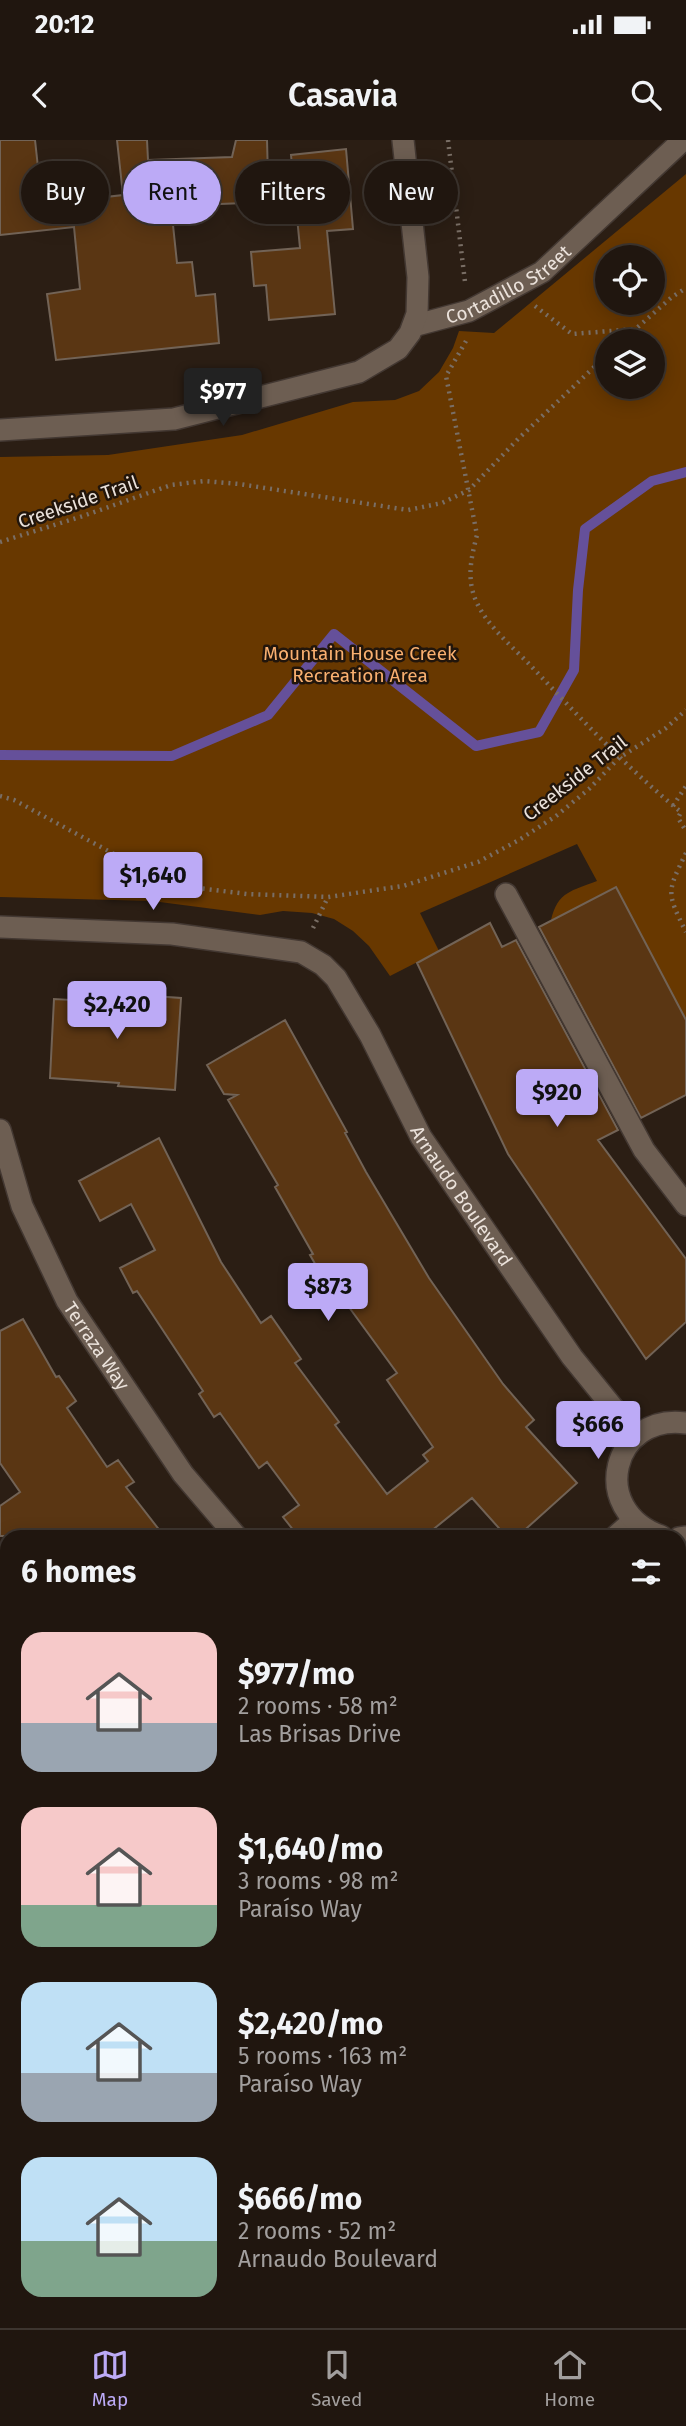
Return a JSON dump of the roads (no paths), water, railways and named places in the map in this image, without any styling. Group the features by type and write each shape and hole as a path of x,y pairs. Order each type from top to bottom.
{"street":[{"path":"0,430 174,419 359,372 398,349 412,329 417,314 418,277 403,140"},
{"name":"Cortadillo Street","path":"412,329 469,312 542,272 683,140"},
{"path":"506,894 645,1150 686,1205"},
{"name":"Arnaudo Boulevard","path":"0,927 172,934 301,952 323,965 336,978 370,1035 421,1137 572,1357 636,1436"},
{"name":"Terraza Way","path":"0,1130 22,1206 67,1301 183,1474 231,1530"},
{"path":"646,1530 633,1521 622,1506 617,1487 617,1468 624,1451 636,1436 658,1424 686,1423"},
{"path":"623,1530 633,1521"}],"waterway":[{"path":"0,755 172,756 268,715 334,634 476,746 539,732 574,670 578,590 585,529 652,481 686,472"}],"park label":[{"name":"Mountain House Creek Recreation Area","path":"360,664"}]}
